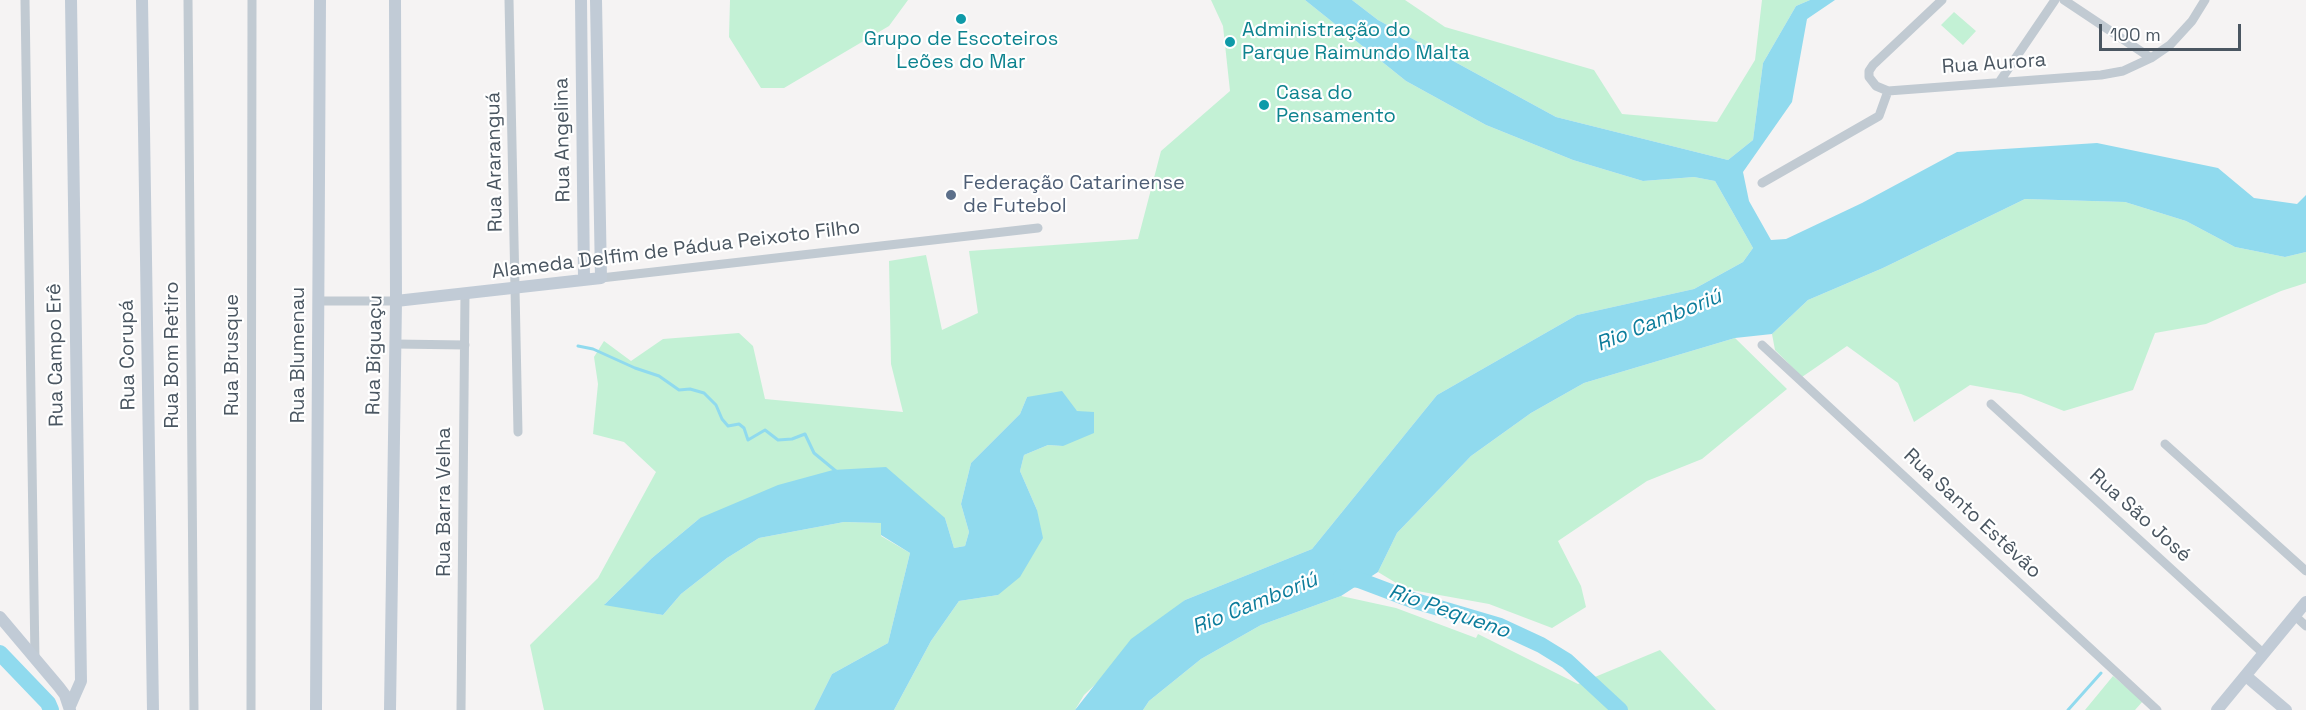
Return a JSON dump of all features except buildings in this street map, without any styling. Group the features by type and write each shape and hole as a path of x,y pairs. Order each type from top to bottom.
{"street":[{"path":"25,0 35,660"},
{"name":"Rua Campo Erê","path":"70,708 81,681 71,0"},
{"name":"Rua Corupá","path":"142,0 155,708"},
{"name":"Rua Bom Retiro","path":"189,0 195,710"},
{"name":"Rua Brusque","path":"251,710 252,0"},
{"name":"Rua Blumenau","path":"316,710 320,0"},
{"name":"Rua Biguaçu","path":"390,710 396,301 396,0"},
{"name":"Rua Araranguá","path":"509,0 518,432"},
{"name":"Rua Angelina","path":"580,0 584,280"},
{"name":"Rua Angelina","path":"596,0 601,278"},
{"path":"1762,183 1879,116 1888,91 1871,82 1869,71 1942,0"},
{"path":"2000,81 2055,0"},
{"path":"2064,0 2151,58"},
{"path":"2195,0 2204,3"},
{"name":"Rua Aurora","path":"1888,91 2101,75 2130,68 2151,58 2179,36 2204,3"},
{"name":"Alameda Delfim de Pádua Peixoto Filho","path":"318,301 396,301 1038,228"},
{"name":"Rua Barra Velha","path":"461,710 465,294"},
{"path":"395,344 465,345"},
{"name":"Rua Santo Estêvão","path":"1762,345 2157,710"},
{"name":"Rua São José","path":"1991,404 2264,654"},
{"path":"2165,444 2306,571"},
{"path":"2217,710 2306,602"},
{"path":"2295,616 2306,626"},
{"path":"0,617 59,687 70,708"},
{"path":"2246,675 2286,710"}],"green space":[{"path":"730,0 908,0 889,26 784,88 761,88 729,37"},
{"path":"1211,0 1305,0 1406,81 1486,125 1573,160 1643,181 1694,177 1715,181 1753,248 1743,262 1694,289 1577,315 1437,395 1312,549 1185,600 1084,695 1075,710 894,710 931,641 959,601 998,595 1037,510 1020,471 1024,455 1048,445 1063,446 1077,411 1027,397 1020,414 971,463 961,504 969,532 965,546 954,548 945,518 700,518 652,558 605,604 663,615 681,594 727,558 759,538 844,522 881,523 881,536 910,553 888,643 832,674 814,710 544,710 530,645 598,578 656,472 624,442 593,434 598,384 594,357 604,341 631,361 663,339 739,333 753,346 765,399 903,412 891,364 889,261 926,255 942,330 978,313 969,251 1138,239 1161,151 1230,91 1223,26"},
{"path":"1352,0 1405,0 1445,27 1594,70 1622,114 1717,122 1755,60 1762,0 1810,0 1796,6 1763,63 1753,140 1728,160 1556,117 1378,20"},
{"path":"1954,12 1976,31 1963,45 1941,25"},
{"path":"2025,199 2125,202 2186,221 2235,247 2285,257 2306,252 2306,283 2281,291 2206,324 2155,333 2133,390 2064,411 2021,394 1970,385 1914,422 1898,383 1847,346 1802,377 1775,350 1772,334 1808,300 1883,268"},
{"path":"1735,338 1787,389 1702,459 1647,481 1558,541 1581,586 1586,607 1552,628 1489,604 1406,589 1378,572 1397,533 1471,456 1531,413 1584,383"},
{"path":"1341,596 1396,608 1476,638 1478,634 1578,684 1660,650 1716,710 1143,710 1149,701 1201,659 1261,625"},
{"path":"2113,676 2143,701 2135,710 2085,710"}],"water":[{"name":"Rio Camboriú","path":"1305,0 1352,0 1378,20 1556,117 1728,160 1753,140 1763,63 1796,6 1810,0 1835,0 1807,19 1792,102 1743,172 1749,201 1771,240 1786,239 1862,203 1957,152 2097,143 2218,168 2254,198 2297,204 2306,195 2306,252 2285,257 2235,247 2186,221 2125,202 2025,199 1883,268 1808,300 1772,334 1735,338 1584,383 1531,413 1471,456 1397,533 1378,572 1341,596 1261,625 1201,659 1149,701 1143,710 1075,710 1131,639 1185,600 1312,549 1437,395 1577,315 1694,289 1743,262 1753,248 1715,181 1694,177 1643,181 1573,160 1486,125 1406,81"},
{"path":"1062,391 1077,411 1094,412 1094,433 1063,446 1048,445 1024,455 1020,471 1037,510 1043,538 1020,577 998,595 959,601 931,641 894,710 814,710 832,674 888,643 910,553 881,535 881,523 844,522 759,538 727,558 681,594 663,615 604,605 652,558 700,518 778,485 833,470 886,467 945,518 954,548 965,546 969,532 961,504 971,463 1020,414 1027,397"}],"waterway":[{"path":"578,346 593,349 659,376 679,390 690,389 704,393 716,405 728,426 739,424 744,428 748,440 765,430 778,440 792,439 805,434 814,453 837,472"},
{"name":"Rio Pequeno","path":"1341,577 1359,580 1412,600 1500,626 1541,645 1567,661 1620,710"},
{"path":"0,653 48,703 51,710"},
{"path":"2068,710 2101,673"}],"place":[{"name":"Grupo de Escoteiros Leões do Mar","path":"961,19"},
{"name":"Administração do Parque Raimundo Malta","path":"1230,42"},
{"name":"Casa do Pensamento","path":"1264,105"},
{"name":"Federação Catarinense de Futebol","path":"951,195"}]}
